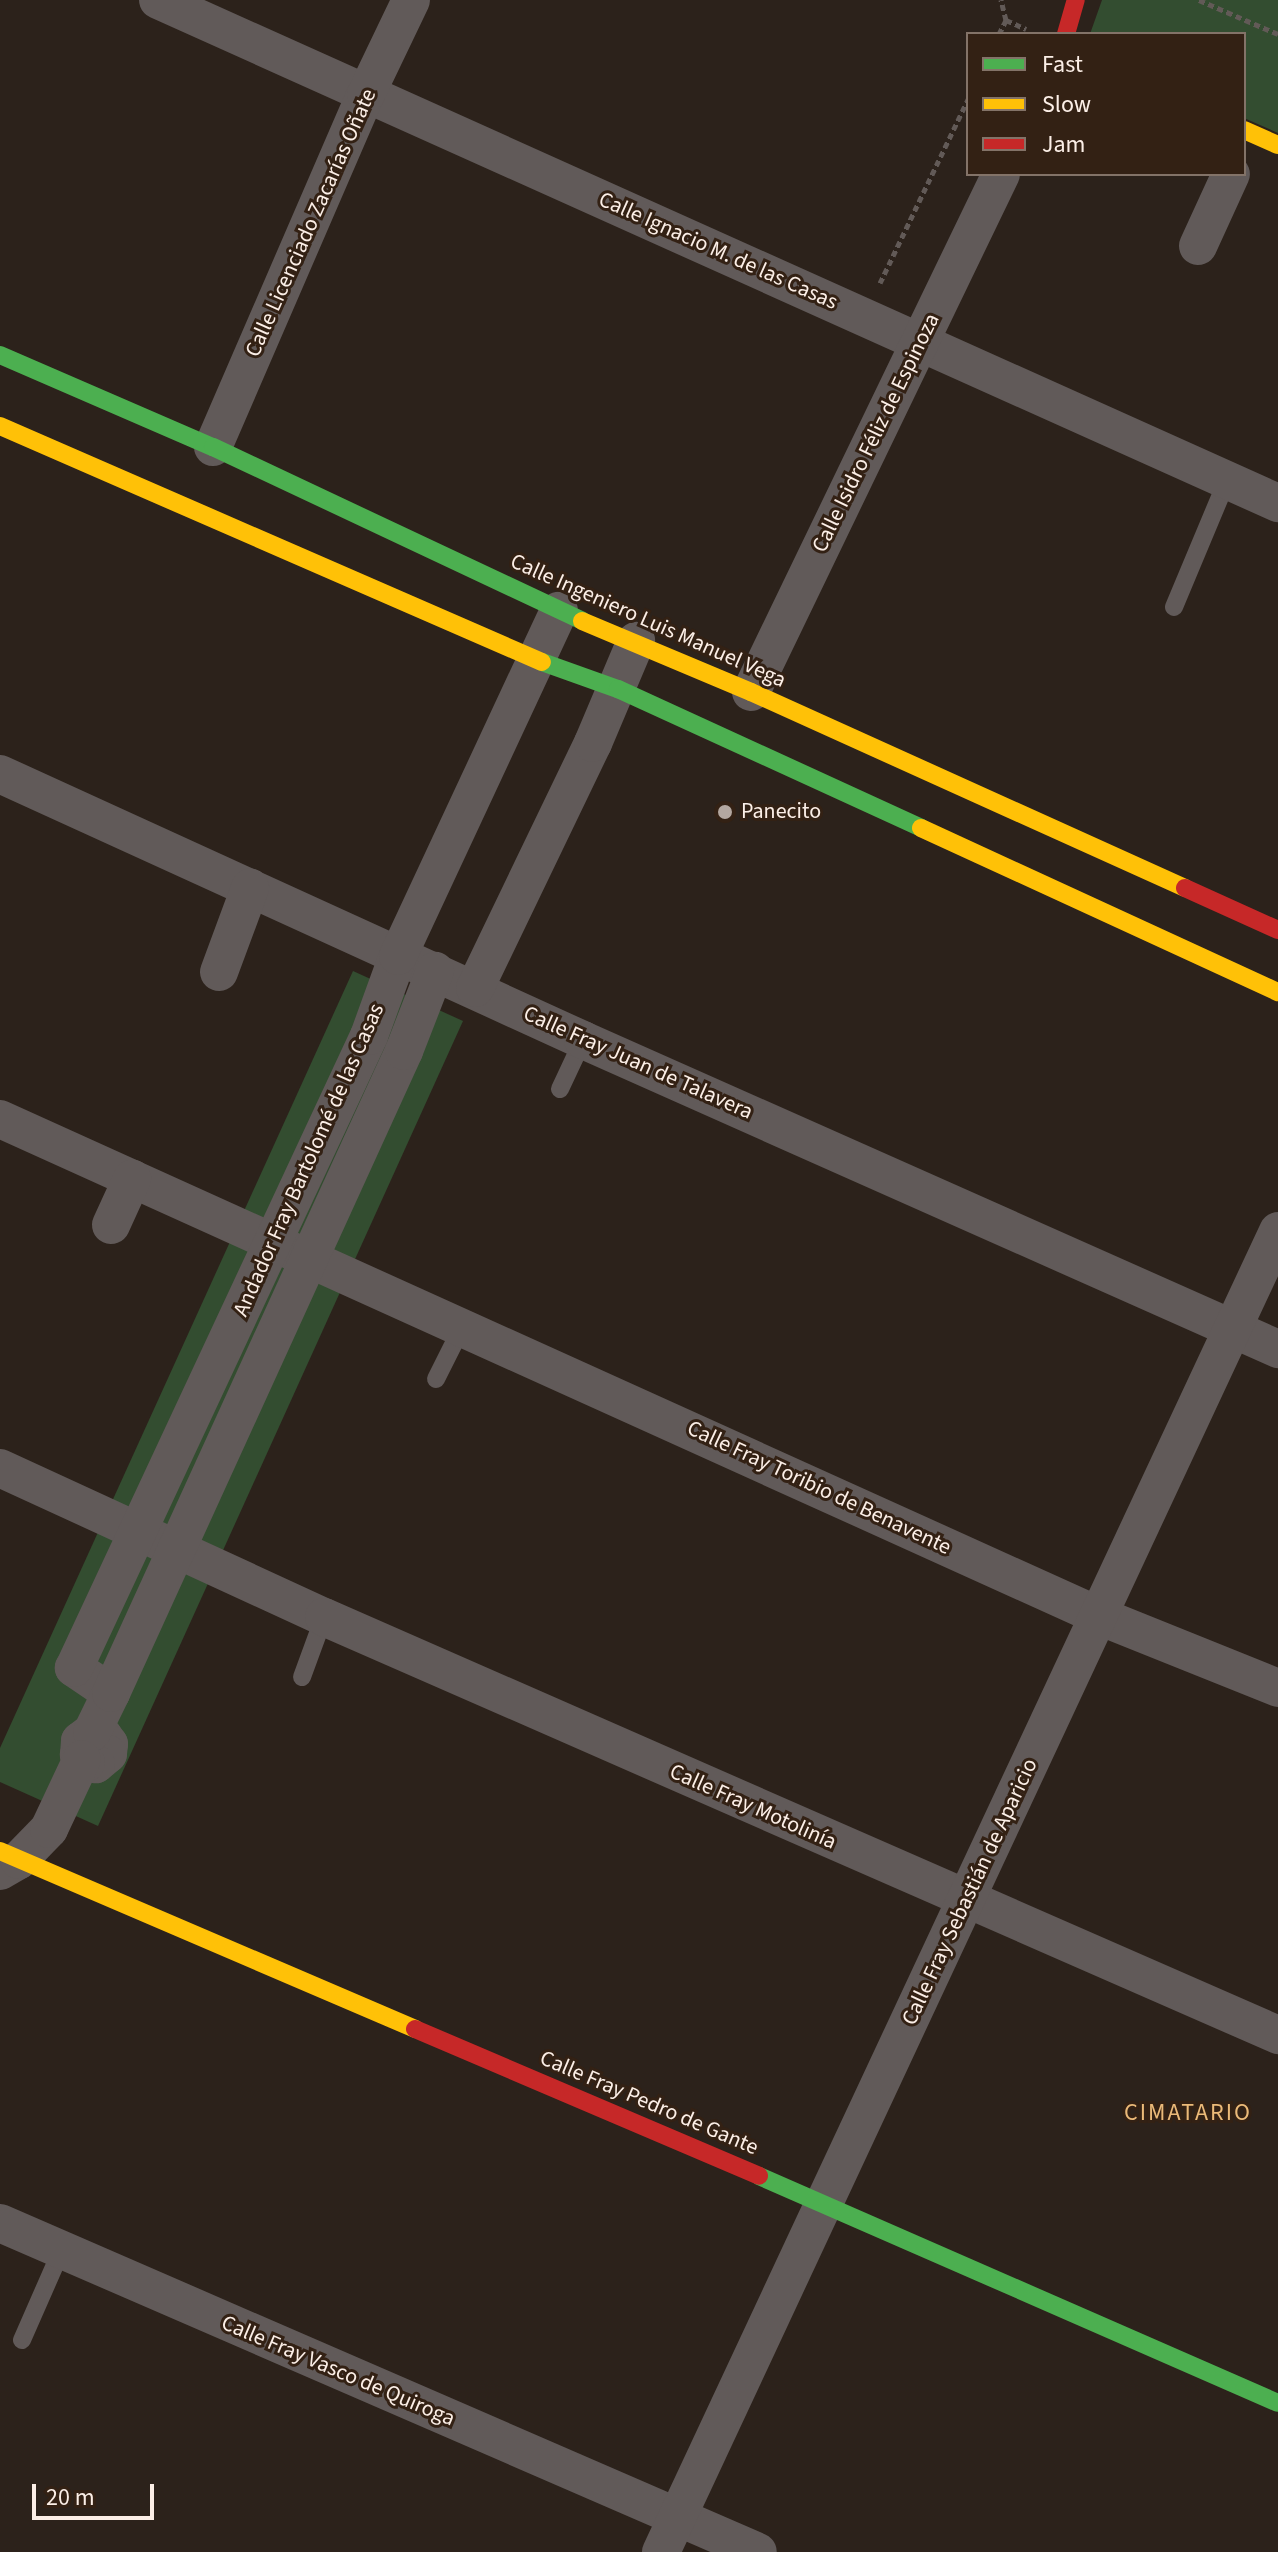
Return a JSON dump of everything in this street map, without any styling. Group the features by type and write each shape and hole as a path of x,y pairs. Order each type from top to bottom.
{"main road":[{"path":"1067,32 1076,0"},
{"name":"Calle Ingeniero Luis Manuel Vega","path":"0,355 213,447 559,611 751,692 1278,930"},
{"path":"0,426 536,660 618,689 1278,992"},
{"name":"Calle Fray Pedro de Gante","path":"6,1861 824,2204 1278,2403"}],"street":[{"name":"Calle Ignacio M. de las Casas","path":"158,0 1278,503"},
{"name":"Calle Licenciado Zacarías Oñate","path":"213,447 366,94 411,0"},
{"name":"Calle Isidro Féliz de Espinoza","path":"751,692 1000,176"},
{"path":"1198,246 1230,176"},
{"name":"Andador Fray Bartolomé de las Casas","path":"111,1693 74,1668 369,1036 398,956 559,611"},
{"path":"475,988 618,689 636,641"},
{"name":"Calle Fray Juan de Talavera","path":"0,774 398,956 475,988 583,1040 1278,1349"},
{"path":"219,972 250,888"},
{"name":"Andador Fray Bartolomé de las Casas","path":"6,1861 49,1829 409,1040 435,971"},
{"path":"0,1119 132,1179 111,1225"},
{"name":"Calle Fray Toribio de Benavente","path":"132,1179 463,1325 1099,1616 1278,1688"},
{"name":"Calle Fray Sebastián de Aparicio","path":"661,2552 1278,1231"},
{"name":"Calle Fray Motolinía","path":"0,1468 229,1575 966,1901 1278,2035"},
{"name":"Calle Fray Vasco de Quiroga","path":"0,2223 758,2552"}],"lane":[{"path":"1174,607 1227,480"},
{"path":"560,1089 583,1040"},
{"path":"436,1379 463,1325"},
{"path":"302,1677 324,1617"},
{"path":"22,2340 61,2251"}],"path":[{"path":"1000,32 1006,20 1001,0"},
{"path":"1199,0 1278,34"},
{"path":"864,317 966,103"}],"green space":[{"path":"1102,0 1278,0 1278,133 1246,119 1246,32 1091,32"},
{"path":"353,971 463,1021 98,1826 0,1782 0,1748"}],"traffic: fast":[{"path":"0,355 213,447 582,621"},
{"path":"542,662 618,689 921,828"},
{"path":"759,2176 1278,2403"}],"traffic: slow":[{"path":"1246,131 1278,145"},
{"path":"0,426 542,662"},
{"path":"582,621 751,692 1185,888"},
{"path":"921,828 1278,992"},
{"path":"0,1851 415,2029"}],"traffic: jam":[{"path":"1067,32 1076,0"},
{"path":"1185,888 1278,930"},
{"path":"415,2029 759,2176"}],"place":[{"name":"Panecito","path":"725,812"}],"district":[{"name":"CIMATARIO","path":"1188,2113"}]}
